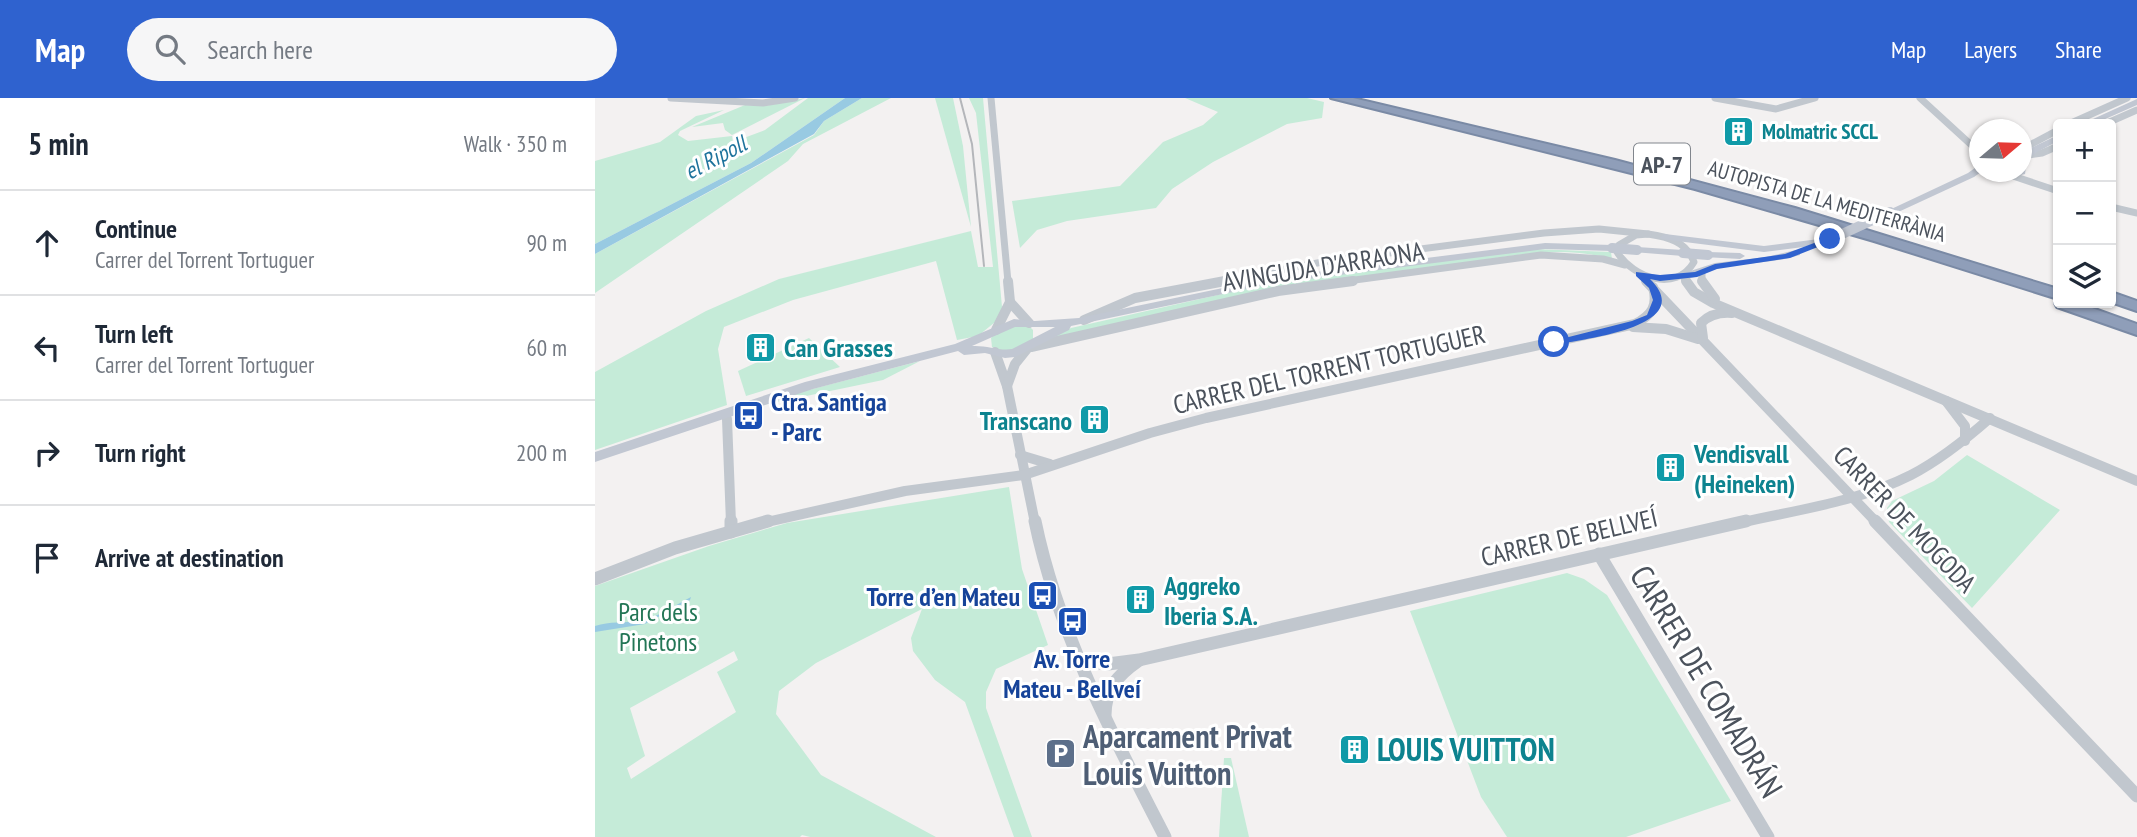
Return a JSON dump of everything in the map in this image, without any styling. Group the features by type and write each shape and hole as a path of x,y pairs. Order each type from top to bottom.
{"highway":[{"name":"AUTOPISTA DE LA MEDITERRÀNIA","path":"1337,98 1621,164 1898,242 2053,292"},
{"name":"AUTOPISTA DE LA MEDITERRÀNIA","path":"1382,98 1689,170 2053,278"},
{"path":"1898,242 1929,257 2053,300"},
{"path":"2116,300 2137,306"},
{"path":"2076,308 2137,330"},
{"path":"2100,308 2137,320"}],"main road":[{"path":"2098,119 2137,102"},
{"path":"2032,155 2053,141"},
{"path":"1683,275 1715,267 1787,256 1827,241 1969,174"},
{"path":"1665,237 1764,249 1827,241"},
{"path":"595,457 818,383 945,352 1014,323 1079,322 1305,275 1520,248 1612,248 1708,255 1761,255 1807,248"},
{"path":"945,352 994,351 1010,354 1079,322"},
{"path":"1031,346 1040,333 1032,324"},
{"path":"994,351 989,344 995,331"}],"street":[{"path":"671,98 768,103 795,98"},
{"path":"992,98 1010,302 995,331"},
{"path":"1715,98 1776,109 1815,98"},
{"path":"1920,98 1969,141"},
{"path":"2080,119 2127,98"},
{"path":"2116,119 2137,110"},
{"path":"2032,144 2053,133"},
{"path":"2032,157 2053,148"},
{"path":"2032,170 2040,183"},
{"path":"2032,181 2053,189"},
{"path":"2116,208 2137,213"},
{"name":"AVINGUDA D'ARRAONA","path":"1079,322 1135,298 1317,263 1544,233 1599,229 1665,237"},
{"path":"1625,265 1617,252 1619,245 1636,235 1649,234"},
{"path":"1640,274 1660,278 1683,275 1693,266 1692,254 1682,244 1665,237"},
{"name":"AVINGUDA D'ARRAONA","path":"1031,346 1278,291 1541,255 1603,259 1625,265 1640,274"},
{"path":"1702,272 1702,284 1710,296 1742,314"},
{"name":"CARRER DE MOGODA","path":"1640,274 2137,796"},
{"path":"1683,275 1694,292 1742,314 2137,481"},
{"name":"CARRER DEL TORRENT TORTUGUER","path":"595,579 675,548 786,516 905,491 1024,475 1150,433 1206,418 1616,328 1650,317 1658,300 1653,288"},
{"path":"1010,302 1032,324"},
{"path":"1704,341 1700,332 1701,323 1706,318 1716,313 1742,314"},
{"name":"CARRER DEL TORRENT TORTUGUER","path":"1616,328 1658,326 1682,331 1704,341"},
{"path":"1007,386 1015,364 1031,346"},
{"path":"994,351 1007,386 1045,570 1105,721 1165,837"},
{"path":"1942,398 1965,426 1965,441"},
{"name":"CARRER DE BELLVEÍ","path":"1079,661 1108,664 1139,660 1852,497 1883,488 1933,465 1990,418"},
{"path":"727,419 731,532"},
{"path":"1020,455 1044,464 1056,464"},
{"name":"CARRER DE COMADRÁN","path":"1599,554 1768,837"},
{"name":"CARRER DE BELLVEÍ","path":"1105,721 1104,699 1112,682 1139,660"}],"green space":[{"path":"805,98 732,135 725,130 723,123 692,127 745,105 765,106"},
{"path":"808,98 845,98 751,163 595,244 595,161 660,142 696,116 724,110 680,131 678,135 688,141 732,136 733,142 765,130"},
{"path":"862,98 891,98 803,144 788,161 595,293 595,254 814,135 824,121"},
{"path":"935,98 953,98 963,146 971,227"},
{"path":"969,98 983,98 1002,307 1000,318 978,336 957,340 936,261 793,300 724,327 718,349 727,405 595,450 595,372 706,311 779,279 971,231 978,267 993,267 976,113"},
{"path":"1185,98 1307,98 1324,102 1322,118 1287,124 1213,162 1172,189 1156,208 1067,221 1037,230 1020,248 1012,201 1120,186 1163,142 1203,125 1218,112"},
{"path":"1533,249 1611,252 1612,259 1573,252 1494,258 1300,290 1043,342 1071,328 1271,283"},
{"path":"1029,326 1033,330 1033,339 1023,345 1009,350 992,347 991,338 1004,327"},
{"path":"809,338 840,367 746,396 738,371"},
{"path":"920,361 883,380 763,405 595,460 797,393"},
{"path":"1967,455 2060,510 1972,608 1889,522 1887,508 1892,501 1934,481"},
{"name":"Parc dels Pinetons","path":"1009,487 1022,569 1048,645 996,669 986,692 986,708 1032,837 1014,837 965,702 935,680 913,651 911,638 922,609 816,663 779,691 776,714 821,775 936,837 595,837 595,586 709,546 787,523","holes":["734,651 738,660 717,672 736,712 631,779 627,768 645,756 630,708"]},
{"path":"1567,573 1584,579 1607,595 1731,801 1626,837 1507,837 1481,797 1410,611"},
{"path":"1224,758 1231,758 1249,837 1219,837"}],"water":[{"path":"845,98 862,98 824,121 814,134 595,254 595,244 751,163"},
{"path":"691,597 645,624 595,632 595,626 639,621 666,611"}],"railway":[{"path":"960,98 972,144 984,266"}],"place":[{"name":"Molmatric SCCL","path":"1739,131"},
{"name":"Can Grasses","path":"761,347"},
{"name":"Ctra. Santiga - Parc","path":"748,416"},
{"name":"Transcano","path":"1095,420"},
{"name":"Vendisvall (Heineken)","path":"1671,468"},
{"name":"Torre d’en Mateu","path":"1043,596"},
{"name":"Aggreko Iberia S.A.","path":"1141,600"},
{"name":"Av. Torre Mateu - Bellveí","path":"1072,622"},
{"name":"LOUIS VUITTON","path":"1354,749"},
{"name":"Aparcament Privat Louis Vuitton","path":"1060,754"}],"route":[{"path":"1554,342 1635,324 1650,317 1658,300 1653,288 1640,274 1660,278 1697,275 1715,267 1787,256 1830,239"}],"water label":[{"name":"el Ripoll","path":"715,157"}]}
